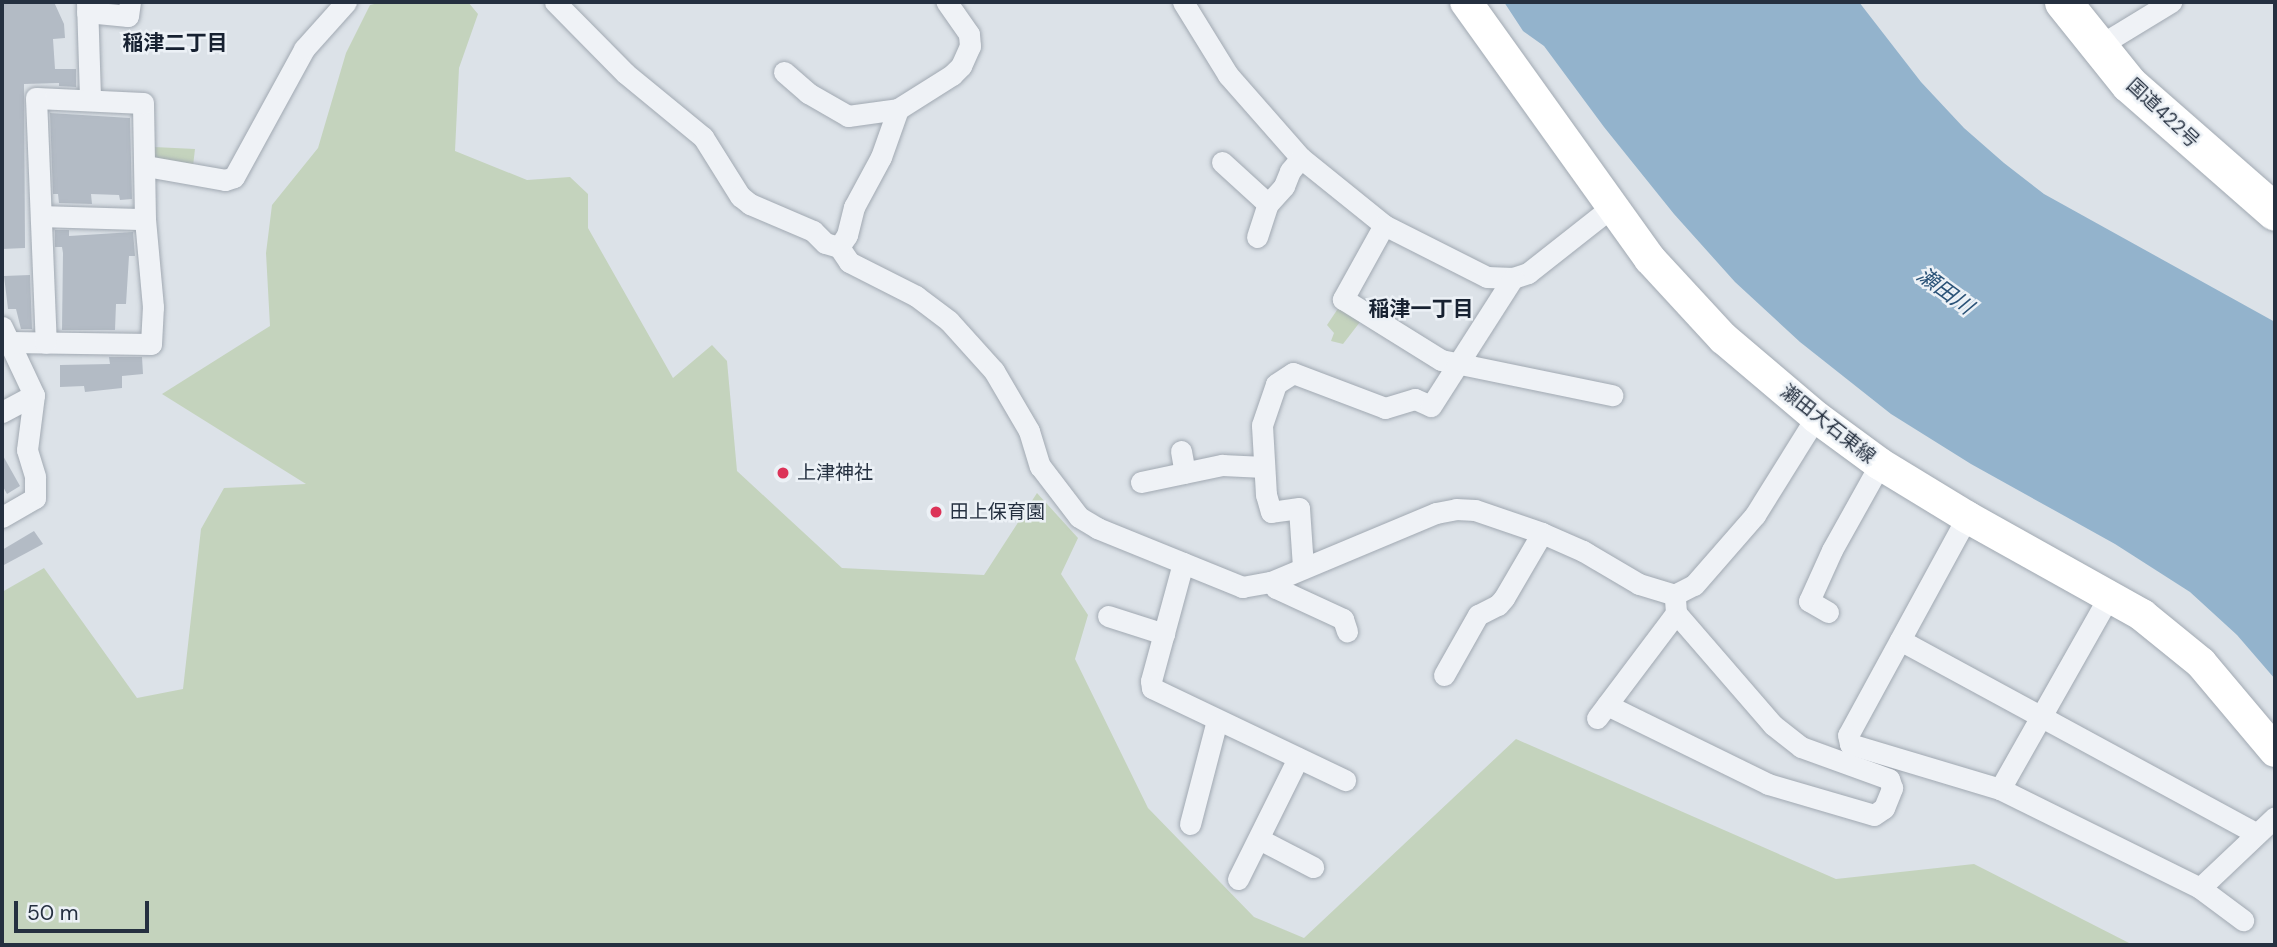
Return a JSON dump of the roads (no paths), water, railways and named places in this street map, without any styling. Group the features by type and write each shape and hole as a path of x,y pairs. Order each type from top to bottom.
{"highway":[{"name":"国道422号","path":"2074,5 2097,47 2129,84 2275,212"}],"main road":[{"name":"瀬田大石東線","path":"1465,2 1650,259 1693,307 1749,361 1816,417 1880,464 1967,517 2142,615 2201,663 2275,751"}],"street":[{"path":"90,99 87,7 128,16 130,2"},
{"path":"146,166 225,180 234,177 304,49 346,2"},
{"path":"555,2 625,73 703,137 740,196 750,204 796,221 825,243 839,247 849,262 932,306 993,371 1029,431 1040,466 1079,517 1242,587 1270,582 1436,513 1456,509 1475,510 1542,533 1583,551 1675,604 1773,725 1801,747 1889,779 1892,788 1884,808 1874,815 1768,784 1602,712 1675,604 1755,514 1816,417"},
{"path":"784,72 808,93 848,116 898,109 952,75 961,66 970,46 969,34 947,2"},
{"path":"1183,2 1228,75 1301,158 1384,225 1487,277 1513,278 1542,265 1612,207"},
{"path":"2097,47 2171,2"},
{"path":"5,335 46,343 152,344 153,307 145,219 143,103 36,98 46,343"},
{"path":"839,247 847,235 854,207 881,157 898,109"},
{"path":"1257,237 1268,204 1284,186 1290,171 1301,158"},
{"path":"1222,162 1268,204"},
{"path":"41,216 145,219"},
{"path":"1384,225 1343,299 1441,360 1612,395"},
{"path":"1303,567 1299,508 1271,512 1266,495 1262,425 1276,384 1293,373 1385,408 1415,399 1431,406 1513,278"},
{"path":"2,517 35,498 35,477 27,450 34,395 5,335"},
{"path":"2,412 34,395"},
{"path":"1181,451 1185,473"},
{"path":"1828,612 1809,601 1832,550 1880,464"},
{"path":"1141,482 1222,466 1264,467"},
{"path":"1967,517 1848,735 1850,744 2000,789 2200,888 2243,920"},
{"path":"1444,675 1478,615 1498,605 1504,598 1542,533"},
{"path":"1183,563 1151,681 1152,688 1345,780"},
{"path":"1270,582 1276,588 1343,618 1347,631"},
{"path":"2000,789 2109,596"},
{"path":"1108,616 1164,634"},
{"path":"1900,639 2256,833"},
{"path":"1190,824 1217,720"},
{"path":"1238,879 1298,758"},
{"path":"2200,888 2275,817"},
{"path":"1259,839 1313,867"}],"water":[{"name":"瀬田川","path":"1504,2 1859,2 1921,82 1964,128 2044,194 2275,322 2275,679 2237,635 2190,592 2115,544 1971,464 1891,414 1800,342 1735,282 1674,214 1604,127 1544,46 1523,31"}],"place":[{"name":"上津神社","path":"783,473"},
{"name":"田上保育園","path":"936,512"}],"district":[{"name":"稲津二丁目","path":"175,43"},
{"name":"稲津一丁目","path":"1421,309"}]}
